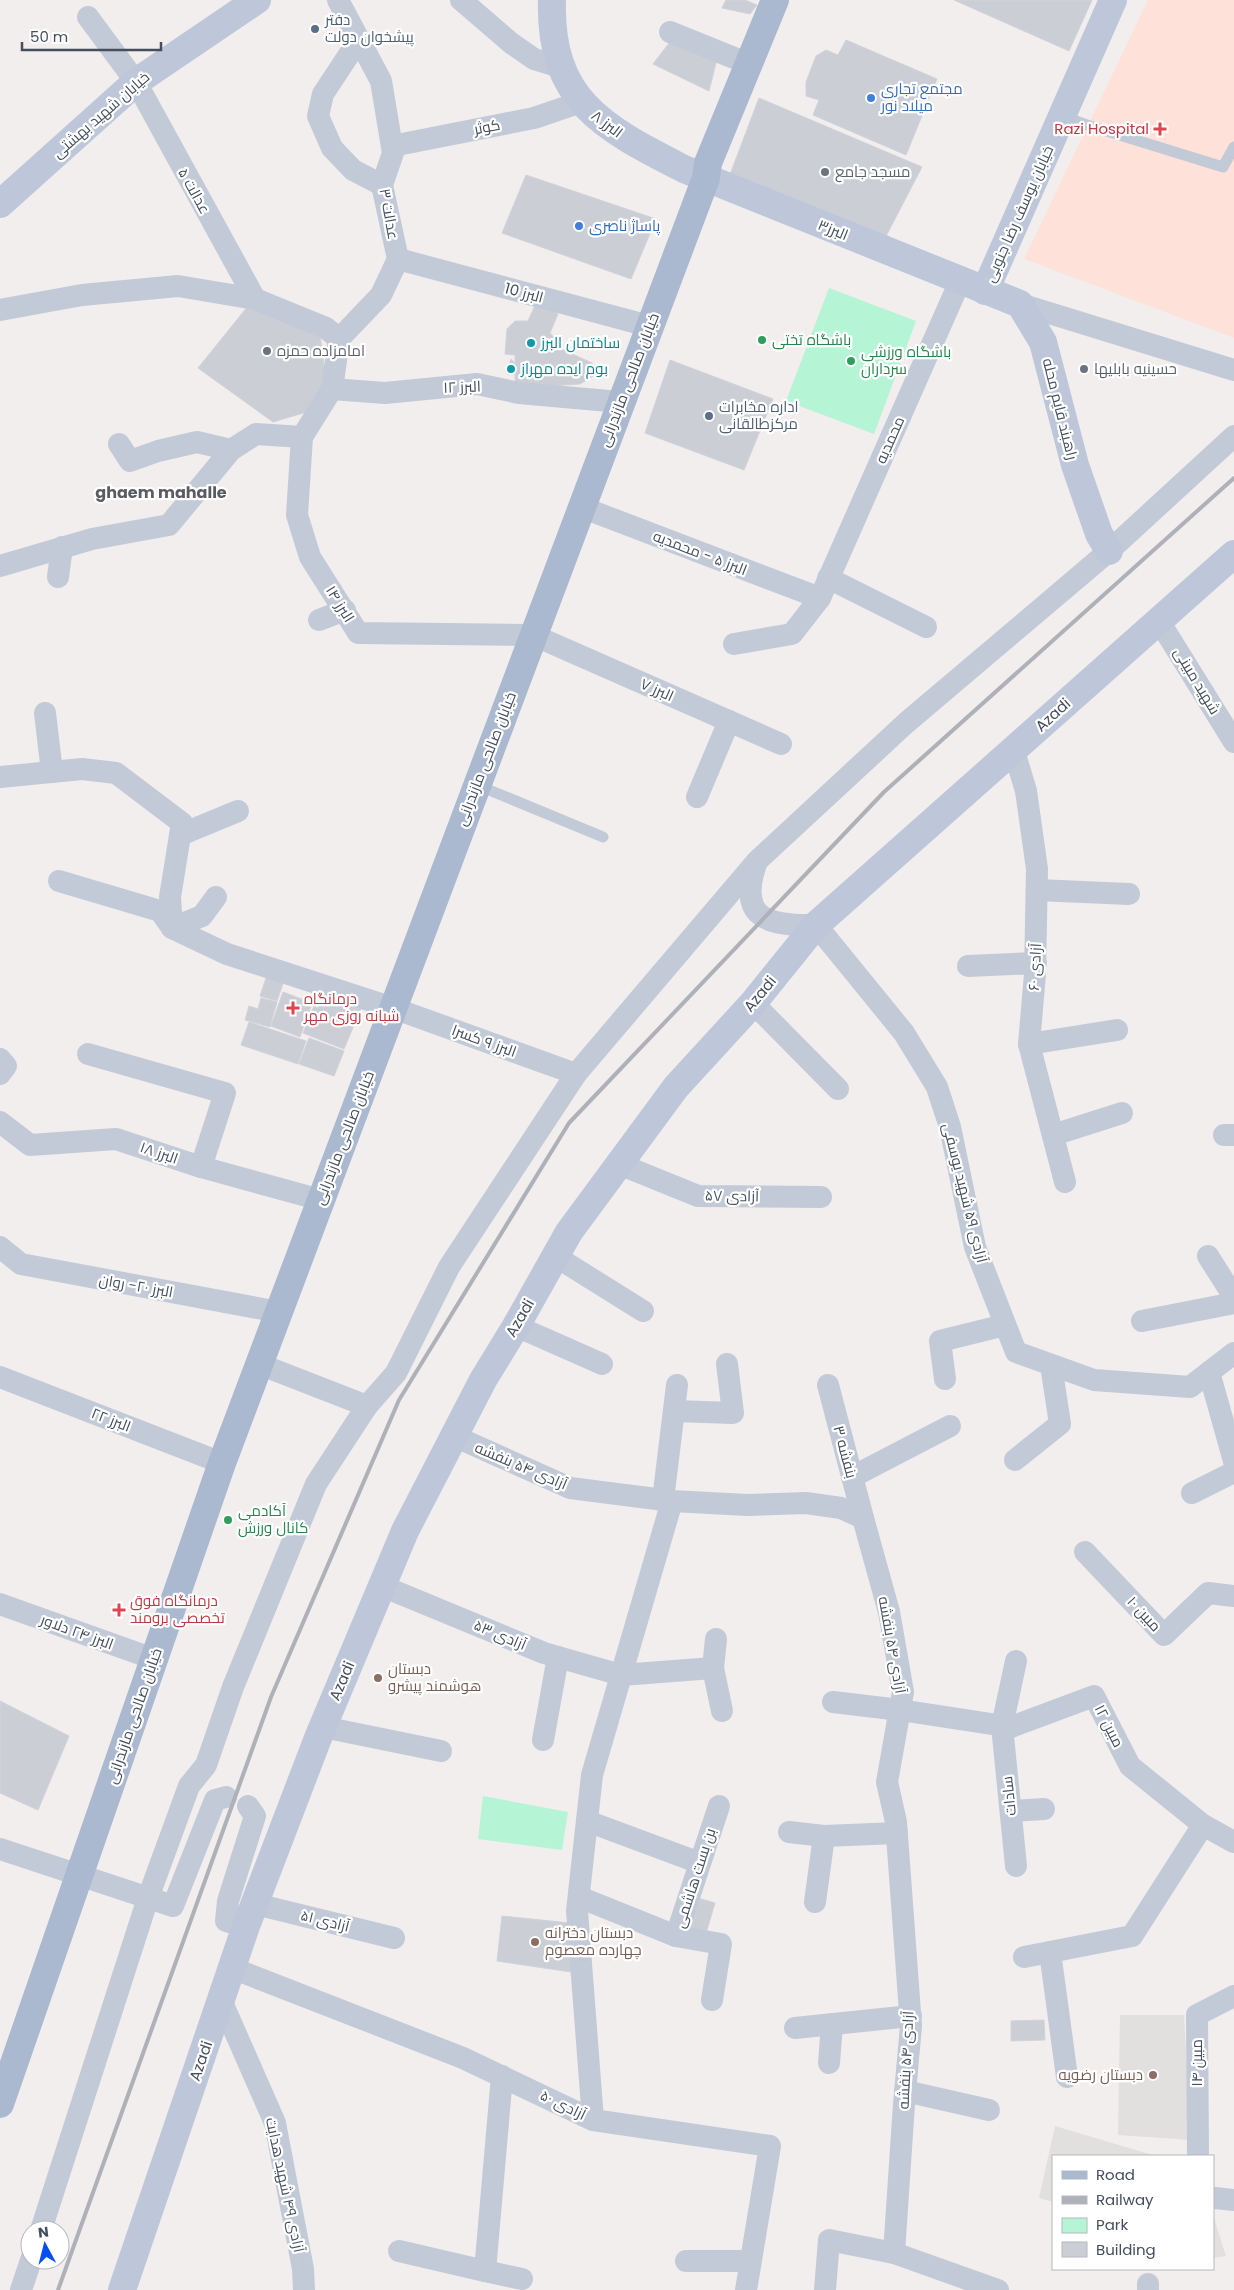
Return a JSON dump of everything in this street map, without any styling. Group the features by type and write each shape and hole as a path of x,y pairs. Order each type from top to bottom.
{"main road":[{"name":"خیابان شهید بهشتی","path":"0,204 136,82 257,0"},
{"name":"البرز ۸","path":"552,0 552,20 560,67 581,102 591,114 633,143 706,178"},
{"name":"خیابان صالحی مازندرانی","path":"0,2104 222,1463 620,402 706,178 708,163 775,0"},
{"name":"خیابان صالحی مازندرانی","path":"706,178 719,170 792,0"},
{"name":"خیابان یوسف رضا جنوبی","path":"985,291 1113,0"},
{"name":"البرز۳","path":"706,178 960,281"},
{"path":"960,281 1020,304"},
{"name":"راهبند قایم محله","path":"1020,304 1043,342 1075,466 1099,534 1110,551"},
{"name":"Azadi","path":"122,2290 251,1915 323,1727 404,1531 483,1380 569,1232 676,1087 753,1003 816,926 1234,554"}],"street":[{"name":"عدالت ۳","path":"338,0 358,41 381,81 393,153 382,185 398,260 381,296 339,339"},
{"path":"460,0 510,44 534,59 560,67"},
{"name":"عدالت ۵","path":"88,18 136,82 254,298"},
{"path":"670,32 748,64"},
{"path":"358,41 323,94 318,116 332,148 353,170 382,185"},
{"name":"کوثر","path":"392,146 534,118 581,102"},
{"name":"البرز 10","path":"398,260 649,326"},
{"name":"محمدیه","path":"734,644 792,634 824,588 960,281"},
{"path":"0,310 82,295 178,286 254,298 326,328 339,339 332,390"},
{"path":"1020,304 1234,370"},
{"name":"البرز ۱۲","path":"332,390 385,393 477,384 519,393 620,402"},
{"name":"البرز ۱۴","path":"332,390 302,437 297,515 310,558 345,610 357,639 533,635"},
{"path":"0,566 92,539 169,526 231,450 256,434 302,437"},
{"path":"44,2220 148,1898 189,1786 206,1765 233,1687 316,1484 367,1406 396,1374 449,1267 576,1074 757,861 906,723 1110,551 1234,436"},
{"path":"119,444 130,461 158,451 197,442 231,450"},
{"name":"البرز ۵ - محمدیه","path":"581,507 824,588 926,627"},
{"path":"58,577 62,547"},
{"path":"319,620 345,610"},
{"name":"شهید مبینی","path":"1159,621 1234,742"},
{"name":"البرز ۷","path":"533,635 781,744"},
{"path":"45,712 52,772"},
{"path":"697,797 728,721"},
{"name":"آزادی ۶۰","path":"1014,751 1026,790 1037,870 1036,963 1029,1044 1065,1182"},
{"path":"0,777 82,769 116,773 182,823 170,897 172,928"},
{"path":"180,835 238,811"},
{"path":"757,861 749,884 751,901 763,919 787,926 816,926"},
{"path":"60,881 160,911 172,928"},
{"path":"1037,890 1129,894"},
{"path":"172,928 202,916 216,897"},
{"name":"آزادی ۵۹ شهید یوسفی","path":"816,926 904,1033 937,1087 950,1127 975,1247 1016,1352 1094,1380 1190,1387 1234,1353"},
{"name":"البرز ۹ کسرا","path":"172,928 227,954 393,1008 576,1074"},
{"path":"968,966 1036,963"},
{"path":"753,1003 838,1089"},
{"path":"1029,1044 1117,1030"},
{"path":"88,1054 225,1093 201,1167"},
{"path":"0,1059 6,1066 0,1074"},
{"path":"1053,1135 1122,1112"},
{"name":"البرز ۱۸","path":"0,1122 30,1145 116,1139 201,1167 321,1200"},
{"name":"آزادی ۵۷","path":"619,1164 698,1196 820,1197"},
{"name":"البرز ۲۰- روان","path":"0,1247 21,1264 278,1312"},
{"path":"555,1256 643,1312"},
{"path":"1208,1256 1234,1297"},
{"path":"1142,1321 1234,1303"},
{"path":"945,1379 940,1341 1005,1325"},
{"path":"516,1326 602,1364"},
{"path":"259,1364 367,1406"},
{"path":"674,1411 733,1413 727,1364"},
{"path":"1015,1460 1060,1424 1051,1365"},
{"path":"1209,1372 1234,1461"},
{"name":"البرز ۲۲","path":"0,1377 222,1463"},
{"path":"593,2120 578,1911 592,1776 668,1501 677,1385"},
{"name":"بنفشه ۳","path":"828,1385 863,1518"},
{"path":"852,1477 950,1426"},
{"name":"آزادی ۵۴ بنفشه","path":"454,1436 570,1488 668,1501 747,1505 806,1503 841,1508 863,1518 890,1612 903,1692 887,1782 897,1833 910,2016 894,2253"},
{"path":"1192,1493 1234,1472"},
{"name":"مبین ۱۰","path":"1085,1552 1164,1636 1208,1593 1234,1596"},
{"name":"آزادی ۵۳","path":"382,1586 544,1653 621,1675"},
{"name":"البرز ۲۴ دلاور","path":"0,1604 154,1659"},
{"path":"716,1639 714,1668 722,1711"},
{"path":"544,1740 558,1657"},
{"name":"سادات","path":"1016,1661 1002,1726 1016,1866"},
{"path":"621,1675 714,1668"},
{"name":"مبین ۱۲","path":"833,1702 1011,1727 1094,1696 1130,1766 1203,1825 1234,1842"},
{"path":"323,1727 441,1751"},
{"path":"0,1849 148,1898 177,1897 215,1800 226,1797"},
{"name":"آزادی ۵۱","path":"248,1806 255,1816 228,1901 226,1920 251,1915 394,1938"},
{"name":"بن بست هاشمی","path":"579,1897 676,1936 719,1806"},
{"path":"1011,1811 1044,1809"},
{"path":"587,1821 700,1863"},
{"path":"1024,1957 1132,1936 1203,1825"},
{"path":"789,1832 824,1836 897,1833"},
{"path":"815,1902 824,1836"},
{"path":"676,1936 721,1944 712,2000"},
{"path":"1050,1952 1066,2077"},
{"name":"آزادی ۵۰","path":"232,1968 463,2058 593,2120 770,2146 746,2290"},
{"name":"مبین ۱۴","path":"1198,2153 1197,2015 1234,1996"},
{"name":"آزادی ۴۹ شهید هدایت","path":"221,2000 275,2123 303,2269 304,2290"},
{"path":"795,2028 910,2016"},
{"path":"829,2063 832,2024"},
{"path":"485,2271 502,2076"},
{"path":"905,2091 990,2110"},
{"path":"825,2290 828,2240 894,2253 998,2290"},
{"path":"399,2251 522,2279"},
{"path":"686,2261 750,2261"},
{"path":"21,2290 28,2270"}],"lane":[{"path":"1062,116 1223,167 1234,147"},
{"path":"477,784 603,837"}],"shaded area":[{"name":"Razi Hospital","path":"1148,0 1234,0 1234,338 1024,259"},
{"name":"دبستان رضویه","path":"1120,2015 1184,2015 1191,2140 1118,2135"},
{"path":"1055,2126 1153,2155 1052,2155 1052,2202 1039,2198"},
{"path":"1214,2218 1226,2256 1214,2258"}],"green space":[{"name":"باشگاه ورزشی سرداران","path":"829,288 916,321 874,434 786,401"},
{"path":"483,1796 568,1812 562,1850 478,1839"}],"building":[{"path":"726,0 745,0 757,5 750,14 722,8"},
{"path":"954,0 1092,0 1069,51"},
{"path":"673,38 717,59 709,91 653,64"},
{"name":"مجتمع تجاری میلاد نور","path":"846,40 937,79 906,155 813,115 819,100 806,96 806,82 816,56 826,50 838,55"},
{"name":"مسجد جامع","path":"759,98 922,167 884,240 729,177"},
{"name":"پاساژ ناصری","path":"526,175 656,219 631,279 502,233"},
{"name":"ساختمان البرز","path":"537,301 558,314 550,333 558,341 555,346 592,363 595,375 580,384 548,386 515,382 515,355 505,354 507,329 515,321 528,321"},
{"name":"امامزاده حمزه","path":"248,306 320,335 327,387 310,411 273,422 198,368"},
{"name":"بوم ایده مهراز","path":"511,359 516,365 513,375 507,374"},
{"name":"اداره مخابرات مرکزطالقانی","path":"670,360 773,399 744,470 645,433"},
{"path":"268,972 285,978 277,1001 260,996"},
{"path":"283,992 312,1003 300,1037 271,1026"},
{"path":"325,992 362,1006 344,1049 303,1033 314,1006 318,1008"},
{"path":"261,998 277,1002 270,1027 245,1020 249,1006 258,1009"},
{"path":"249,1022 306,1041 298,1064 241,1045"},
{"path":"309,1038 344,1051 334,1076 299,1064"},
{"path":"0,1701 69,1736 38,1810 0,1793"},
{"path":"691,1896 715,1903 704,1940 677,1936"},
{"name":"دبستان دخترانه چهارده معصوم","path":"502,1916 570,1923 571,1972 497,1961"},
{"path":"1044,2020 1045,2040 1011,2041 1011,2021"}],"railway":[{"path":"58,2290 271,1697 399,1400 569,1123 884,792 1234,478"}],"place":[{"name":"دفتر پیشخوان دولت","path":"315,29"},
{"name":"مجتمع تجاری میلاد نور","path":"871,98"},
{"name":"Razi Hospital","path":"1160,129"},
{"name":"مسجد جامع","path":"825,172"},
{"name":"پاساژ ناصری","path":"579,226"},
{"name":"باشگاه تختی","path":"762,340"},
{"name":"ساختمان البرز","path":"531,343"},
{"name":"امامزاده حمزه","path":"267,351"},
{"name":"باشگاه ورزشی سرداران","path":"851,361"},
{"name":"بوم ایده مهراز","path":"511,369"},
{"name":"حسینیه بابلیها","path":"1084,369"},
{"name":"اداره مخابرات مرکزطالقانی","path":"709,416"},
{"name":"درمانگاه شبانه روزی مهر","path":"293,1008"},
{"name":"آکادمی کانال ورزش","path":"228,1520"},
{"name":"درمانگاه فوق تخصصی برومند","path":"119,1610"},
{"name":"دبستان هوشمند پیشرو","path":"378,1678"},
{"name":"دبستان دخترانه چهارده معصوم","path":"535,1942"},
{"name":"دبستان رضویه","path":"1153,2075"}],"district":[{"name":"ghaem mahalle","path":"161,492"}]}
